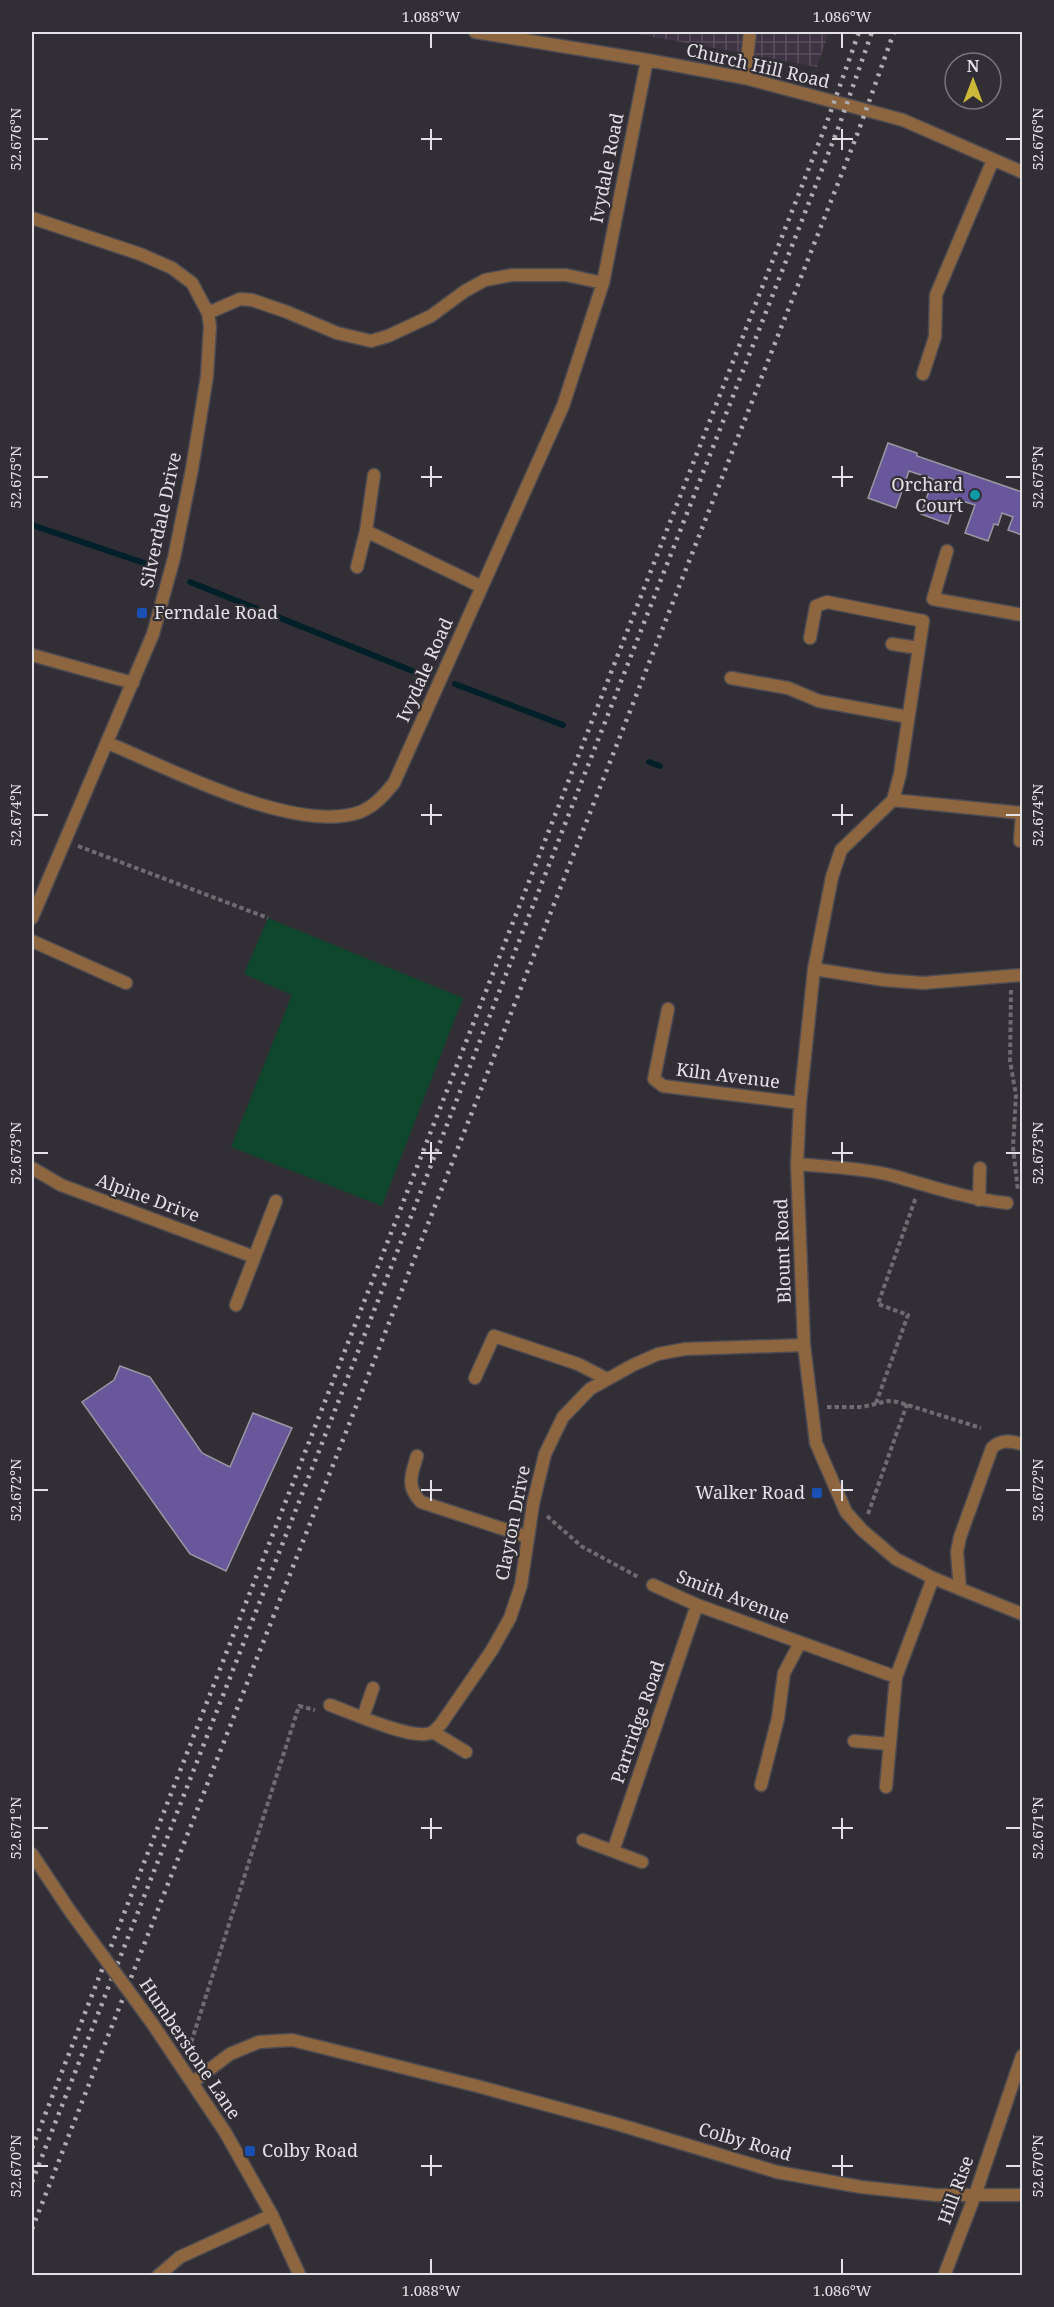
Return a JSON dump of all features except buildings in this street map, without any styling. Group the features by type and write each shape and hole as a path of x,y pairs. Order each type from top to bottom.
{"street":[{"name":"Church Hill Road","path":"475,32 745,78 903,120 1023,172"},
{"path":"745,78 750,32"},
{"name":"Ivydale Road","path":"108,743 225,792 288,812 338,817 360,811 381,800 394,783 563,406 603,283 647,60"},
{"path":"923,374 935,337 936,295 993,160"},
{"name":"Silverdale Drive","path":"32,218 140,254 172,268 192,283 208,313 210,343 207,376 176,547 153,634 32,918"},
{"path":"208,313 240,299 252,300 337,333 371,341 431,316 465,291 485,280 512,275 566,275 603,283"},
{"path":"357,567 366,531 374,475"},
{"path":"366,531 482,587"},
{"path":"947,551 933,599 1020,615"},
{"path":"810,638 816,606 827,602 923,621 900,774 893,800 1022,813 1020,841"},
{"path":"892,644 919,648"},
{"path":"32,655 133,683"},
{"path":"731,678 788,688 819,701 908,717"},
{"name":"Blount Road","path":"893,800 841,850 832,877 814,969 800,1103 797,1164 804,1345 810,1407 816,1443 828,1475 846,1512 862,1530 897,1559 933,1578 1023,1614"},
{"path":"32,941 126,983"},
{"path":"814,969 884,980 923,983 1017,976"},
{"name":"Kiln Avenue","path":"668,1009 654,1079 663,1086 800,1103"},
{"path":"797,1164 856,1169 894,1176 980,1200 1007,1203"},
{"name":"Alpine Drive","path":"32,1168 61,1185 254,1257"},
{"path":"980,1168 980,1200"},
{"path":"236,1305 276,1202"},
{"path":"475,1378 494,1336 578,1364 607,1379"},
{"name":"Clayton Drive","path":"434,1732 492,1650 510,1618 521,1585 533,1504 544,1454 563,1417 590,1389 658,1354 685,1349 804,1345"},
{"path":"960,1588 957,1552 960,1537 992,1448 997,1443 1009,1441 1023,1444"},
{"path":"417,1456 409,1479 413,1493 421,1502 528,1537"},
{"path":"886,1787 896,1677 933,1578"},
{"name":"Smith Avenue","path":"653,1585 697,1605 896,1677"},
{"name":"Partridge Road","path":"613,1851 697,1605"},
{"name":"Smith Avenue","path":"761,1785 778,1718 784,1673 800,1643"},
{"path":"363,1717 372,1688"},
{"path":"330,1705 406,1731 424,1735 434,1732 466,1752"},
{"path":"854,1741 890,1744"},
{"path":"583,1840 642,1862"},
{"name":"Humberstone Lane","path":"32,1854 70,1911 183,2067 225,2132 272,2215 300,2276"},
{"name":"Colby Road","path":"193,2082 230,2054 259,2042 292,2040 596,2118 777,2172 861,2187 936,2194 1023,2195"},
{"name":"Hill Rise","path":"944,2276 975,2195 1023,2056"},
{"path":"158,2276 180,2257 272,2215"}],"path":[{"path":"65,841 268,918"},
{"path":"1007,1203 1018,1193 1013,1148 1016,1095 1010,1061 1017,976"},
{"path":"876,1404 908,1315 878,1304 920,1185"},
{"path":"810,1407 862,1407 888,1401 907,1404 981,1428"},
{"path":"862,1530 907,1404"},
{"path":"533,1504 580,1546 653,1585"},
{"path":"183,2067 299,1706 326,1712 330,1705"}],"shaded area":[{"path":"627,32 829,32 817,67"}],"green space":[{"path":"268,918 463,998 382,1206 231,1147 292,995 244,974"}],"waterway":[{"path":"32,525 153,566"},
{"path":"190,582 420,674"},
{"path":"455,684 563,725"},
{"path":"649,762 660,766"}],"railway":[{"path":"32,2148 827,122 859,32"},
{"path":"32,2182 839,126 872,32"},
{"path":"32,2229 857,135 894,32"}],"place":[{"name":"Orchard Court","path":"975,495"},
{"name":"Ferndale Road","path":"142,613"},
{"name":"Walker Road","path":"817,1493"},
{"name":"Colby Road","path":"250,2151"}]}
